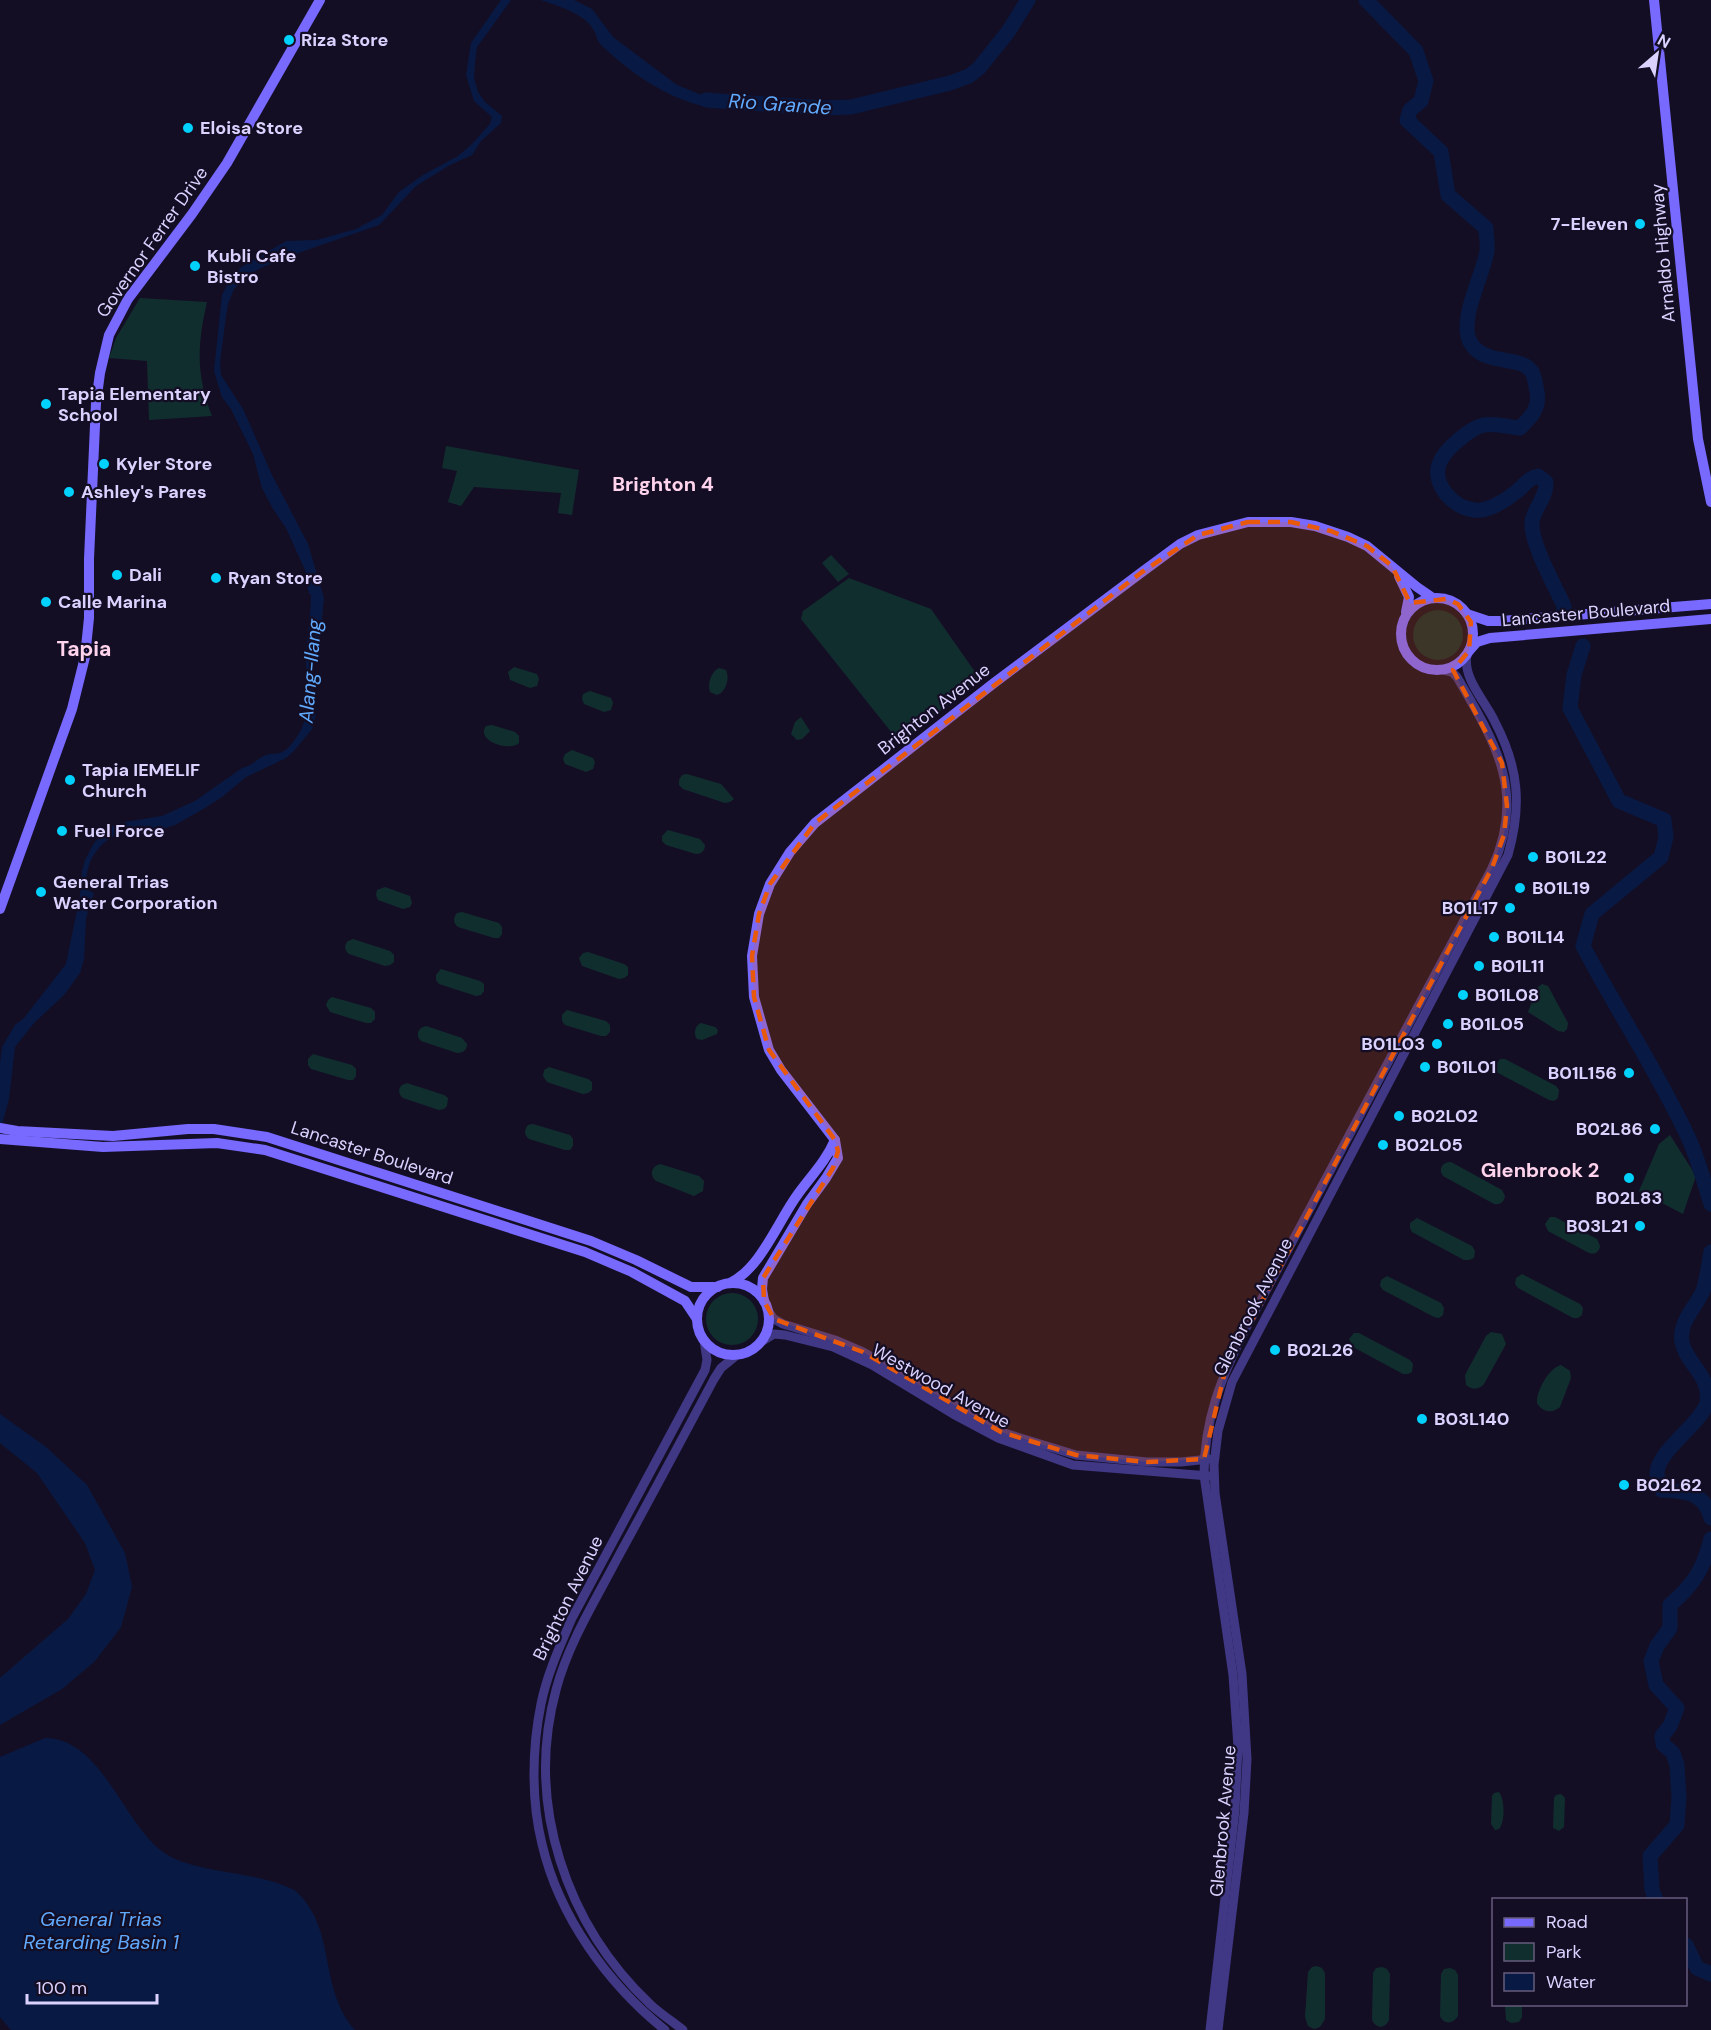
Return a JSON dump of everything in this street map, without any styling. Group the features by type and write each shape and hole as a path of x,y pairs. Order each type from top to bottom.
{"main road":[{"name":"Governor Ferrer Drive","path":"0,909 72,709 85,657 89,618 89,559 96,403 108,335 128,299 192,214 226,163 320,0"},
{"name":"Arnaldo Highway","path":"1654,0 1698,439 1711,502"},
{"name":"Brighton Avenue","path":"835,1140 788,1079 770,1050 754,997 752,956 759,914 770,884 790,852 815,823 1142,572 1180,544 1198,535 1248,522 1299,524 1348,537 1367,546 1433,598"},
{"name":"Brighton Avenue","path":"1392,566 1404,584 1409,597 1409,604 1402,621"},
{"path":"1433,598 1446,599 1458,604 1467,614 1473,632 1468,653 1460,663 1443,670 1422,668 1406,654 1401,644 1400,632 1402,621 1414,605 1433,598"},
{"name":"Lancaster Boulevard","path":"1467,614 1488,621 1501,621 1711,604"},
{"name":"Lancaster Boulevard","path":"1468,653 1477,642 1490,638 1711,619"},
{"name":"Lancaster Boulevard","path":"0,1128 76,1140 143,1146 217,1143 265,1150 585,1252 632,1272 685,1301 697,1319"},
{"name":"Lancaster Boulevard","path":"0,1139 76,1140 188,1129 214,1129 267,1137 591,1241 691,1287 723,1285"},
{"path":"835,1140 838,1158 836,1163 807,1204 763,1278 762,1289 769,1322 761,1342 748,1352 737,1355 718,1352 700,1334 697,1319 703,1300 709,1292 742,1276 755,1262 797,1195 827,1157 835,1140"},
{"path":"723,1285 738,1284 748,1287 757,1293 766,1306"}],"street":[{"name":"Glenbrook Avenue","path":"1218,2030 1244,1813 1247,1759 1242,1674 1215,1493 1214,1476 1218,1431 1239,1367 1508,855 1516,825 1514,768 1495,721 1468,674 1466,662 1468,653"},
{"name":"Glenbrook Avenue","path":"1210,2030 1236,1810 1238,1747 1233,1675 1204,1475 1204,1459 1212,1411 1225,1371 1245,1330 1500,849 1507,806 1506,781 1502,763 1493,740 1457,677 1452,672 1443,670"},
{"name":"Westwood Avenue","path":"766,1306 774,1319 783,1324 836,1340 863,1352 1001,1432 1076,1455 1147,1462 1181,1462 1215,1458"},
{"name":"Westwood Avenue","path":"761,1342 774,1334 833,1347 872,1365 998,1438 1073,1465 1214,1476"},
{"name":"Brighton Avenue","path":"665,2030 642,2011 618,1986 584,1940 560,1895 541,1842 536,1804 535,1754 541,1704 572,1618 705,1370 707,1360 704,1340"},
{"name":"Brighton Avenue","path":"683,2030 653,2006 624,1976 586,1922 568,1886 552,1834 547,1797 549,1720 556,1689 582,1625 714,1379 721,1368 737,1355"}],"highlighted area":[{"path":"1248,522 1291,522 1331,531 1367,546 1392,566 1410,603 1446,599 1458,604 1471,622 1469,651 1453,670 1502,763 1507,806 1504,835 1492,868 1225,1371 1204,1459 1147,1462 1076,1455 1001,1432 863,1352 774,1319 764,1301 763,1278 833,1168 838,1151 835,1140 769,1050 754,997 752,956 759,914 770,884 815,823 1142,572 1198,535"}],"green space":[{"path":"140,298 207,302 201,332 200,360 203,387 212,416 149,420 147,361 109,358 116,338"},
{"path":"446,446 579,470 572,515 558,513 561,493 474,487 461,506 448,502 457,471 442,468"},
{"path":"831,555 849,574 838,582 822,563"},
{"path":"849,578 931,609 980,679 900,743 801,619 803,611"},
{"path":"1433,610 1443,610 1456,617 1463,630 1463,640 1456,653 1443,660 1433,660 1424,656 1417,649 1413,640 1413,630 1417,621 1424,614"},
{"path":"514,667 537,674 539,679 537,686 530,688 510,680 508,672"},
{"path":"719,668 726,670 727,681 723,691 717,695 710,692 709,685 710,678"},
{"path":"590,691 611,698 613,703 611,710 604,712 584,704 583,694"},
{"path":"801,717 810,731 802,739 797,740 791,734 795,722"},
{"path":"492,725 515,732 519,736 519,743 502,746 489,740 484,731 486,726"},
{"path":"572,750 593,758 595,762 593,769 586,772 565,764 563,759 565,754"},
{"path":"687,774 721,784 734,799 725,803 683,789 679,785 679,780 682,775"},
{"path":"668,830 700,839 705,845 703,850 696,854 666,845 662,841 662,836"},
{"path":"385,887 410,896 412,903 410,907 403,909 378,900 377,890"},
{"path":"462,912 499,923 502,927 502,934 499,938 494,938 458,927 454,919 457,913"},
{"path":"353,939 390,951 394,955 394,962 385,966 349,954 345,946"},
{"path":"588,952 624,964 628,967 628,975 619,979 582,966 579,958 583,953"},
{"path":"441,969 480,981 484,984 484,991 481,995 476,996 439,984 436,975"},
{"path":"1542,984 1548,986 1568,1023 1564,1032 1558,1031 1528,1012 1537,988"},
{"path":"332,997 371,1008 375,1012 375,1019 371,1023 366,1023 330,1012 326,1005"},
{"path":"567,1010 606,1021 610,1025 610,1032 606,1036 601,1036 565,1025 562,1015"},
{"path":"701,1023 715,1027 718,1030 717,1034 702,1040 697,1039 695,1030"},
{"path":"426,1026 462,1038 467,1044 465,1049 457,1053 421,1041 418,1032"},
{"path":"313,1054 352,1065 356,1069 356,1076 353,1080 348,1080 311,1069 308,1059"},
{"path":"1500,1059 1505,1059 1556,1086 1559,1090 1558,1098 1554,1101 1549,1100 1498,1073 1495,1066"},
{"path":"549,1067 588,1079 592,1082 592,1090 583,1094 547,1082 543,1076 544,1070"},
{"path":"407,1083 444,1095 448,1098 447,1106 439,1110 403,1098 399,1090"},
{"path":"533,1124 570,1135 573,1139 573,1146 570,1150 565,1150 529,1139 525,1131 528,1125"},
{"path":"1670,1135 1696,1176 1683,1214 1639,1191 1659,1144"},
{"path":"1451,1162 1502,1190 1505,1196 1503,1201 1494,1204 1443,1176 1442,1166"},
{"path":"660,1164 699,1176 704,1181 703,1191 694,1196 656,1181 652,1176 652,1171"},
{"path":"1550,1217 1555,1217 1597,1239 1599,1250 1589,1253 1548,1231 1545,1224"},
{"path":"1417,1218 1472,1246 1475,1251 1474,1258 1464,1260 1412,1232 1410,1223"},
{"path":"1522,1274 1580,1304 1583,1308 1582,1315 1573,1318 1518,1288 1515,1284 1516,1278"},
{"path":"1387,1276 1441,1303 1444,1308 1443,1315 1439,1318 1434,1317 1383,1290 1380,1286 1381,1280"},
{"path":"732,1293 742,1295 750,1301 756,1309 758,1319 756,1329 750,1337 742,1343 732,1345 722,1343 714,1337 708,1329 706,1319 708,1309 714,1301 722,1295"},
{"path":"1491,1332 1502,1334 1506,1344 1484,1384 1475,1389 1471,1388 1466,1385 1465,1375 1486,1336"},
{"path":"1354,1333 1359,1333 1410,1360 1413,1364 1412,1372 1403,1374 1353,1347 1349,1339"},
{"path":"1561,1365 1570,1371 1571,1378 1560,1407 1554,1411 1544,1410 1537,1403 1539,1392 1548,1375"},
{"path":"1499,1792 1503,1805 1503,1816 1501,1826 1495,1830 1491,1824 1492,1796"},
{"path":"1561,1794 1565,1798 1564,1827 1559,1831 1553,1828 1554,1798"},
{"path":"1317,1966 1325,1973 1325,2019 1320,2027 1314,2029 1308,2026 1305,2017 1308,1972 1312,1967"},
{"path":"1382,1967 1390,1974 1389,2020 1380,2027 1372,2020 1373,1973 1376,1968"},
{"path":"1450,1968 1458,1975 1458,2016 1454,2021 1449,2022 1444,2021 1440,2016 1441,1974 1444,1969"},
{"path":"1505,2006 1522,2006 1522,2017 1519,2022 1511,2023 1506,2020"}],"water":[{"name":"Alang-Ilang","path":"501,0 511,0 477,47 474,78 478,92 485,102 502,116 501,123 481,141 472,155 450,165 416,186 379,225 263,267 248,275 234,289 226,316 220,362 221,375 243,409 272,475 308,544 324,598 321,629 313,666 316,715 312,729 286,758 246,777 205,808 175,825 144,835 124,831 100,846 91,861 86,879 86,889 94,893 86,918 84,959 80,973 64,995 34,1023 15,1047 9,1099 0,1132 2,1047 15,1025 24,1018 66,964 80,896 82,871 94,843 111,827 119,823 162,816 195,801 263,756 282,752 294,741 305,721 308,700 306,655 311,594 309,594 305,570 286,528 262,488 253,454 231,409 222,397 214,371 222,295 229,281 240,268 286,241 317,240 356,229 382,215 399,192 423,175 458,156 471,145 490,124 492,117 474,101 466,75 471,43"},
{"path":"541,0 574,0 592,9 613,37 677,85 704,96 725,97 723,108 695,104 657,87 622,64 601,45 593,29 584,19"},
{"path":"0,1414 46,1447 87,1485 125,1553 132,1587 121,1627 95,1661 62,1689 0,1725 0,1678 68,1619 86,1594 95,1570 85,1543 37,1473 0,1443"},
{"name":"General Trias Retarding Basin 1","path":"45,1738 65,1742 81,1752 96,1766 149,1839 174,1859 203,1868 268,1880 298,1893 310,1908 318,1925 336,1996 355,2030 11,2030 0,2017 0,1757"}],"waterway":[{"name":"Rio Grande","path":"706,100 825,108 851,107 950,83 969,76 979,68 1008,32 1028,0"},
{"path":"1366,0 1416,51 1426,81 1421,101 1410,110 1407,120 1441,152 1448,195 1486,228 1487,251 1469,313 1468,336 1472,345 1479,352 1496,359 1522,364 1528,368 1534,376 1538,398 1536,408 1520,428 1483,425 1458,441 1439,464 1439,480 1452,500 1474,510 1502,502 1535,477 1538,476 1546,482 1545,493 1533,517 1532,531 1549,576 1564,606 1564,612"},
{"path":"1583,646 1574,675 1570,708 1619,801 1664,820 1666,837 1661,857 1592,914 1583,946 1677,1114 1695,1154 1711,1204"},
{"path":"1711,1252 1704,1288 1686,1320 1682,1334 1685,1350 1705,1385 1707,1403 1696,1420 1664,1455 1657,1473 1662,1490 1686,1492 1699,1498 1708,1509 1711,1518"},
{"path":"1655,1898 1652,1890 1650,1856 1677,1825 1679,1797 1677,1765 1673,1753 1663,1744 1662,1736 1670,1726 1677,1708 1656,1685 1651,1661 1657,1646 1670,1628 1670,1605 1696,1576 1705,1559 1711,1539"},
{"path":"1687,1947 1697,1968 1711,1974"}],"place":[{"name":"Riza Store","path":"289,40"},
{"name":"Eloisa Store","path":"188,128"},
{"name":"7-Eleven","path":"1640,224"},
{"name":"Kubli Cafe Bistro","path":"195,266"},
{"name":"Tapia Elementary School","path":"46,404"},
{"name":"Kyler Store","path":"104,464"},
{"name":"Ashley's Pares","path":"69,492"},
{"name":"Dali","path":"117,575"},
{"name":"Ryan Store","path":"216,578"},
{"name":"Calle Marina","path":"46,602"},
{"name":"Tapia IEMELIF Church","path":"70,780"},
{"name":"Fuel Force","path":"62,831"},
{"name":"B01L22","path":"1533,857"},
{"name":"B01L19","path":"1520,888"},
{"name":"General Trias Water Corporation","path":"41,892"},
{"name":"B01L17","path":"1510,908"},
{"name":"B01L14","path":"1494,937"},
{"name":"B01L11","path":"1479,966"},
{"name":"B01L08","path":"1463,995"},
{"name":"B01L05","path":"1448,1024"},
{"name":"B01L03","path":"1437,1044"},
{"name":"B01L01","path":"1425,1067"},
{"name":"B01L156","path":"1629,1073"},
{"name":"B02L02","path":"1399,1116"},
{"name":"B02L86","path":"1655,1129"},
{"name":"B02L05","path":"1383,1145"},
{"name":"B02L83","path":"1629,1178"},
{"name":"B03L21","path":"1640,1226"},
{"name":"B02L26","path":"1275,1350"},
{"name":"B03L140","path":"1422,1419"},
{"name":"B02L62","path":"1624,1485"}],"district":[{"name":"Brighton 4","path":"663,484"},
{"name":"Tapia","path":"84,649"},
{"name":"Glenbrook 2","path":"1540,1170"}]}
